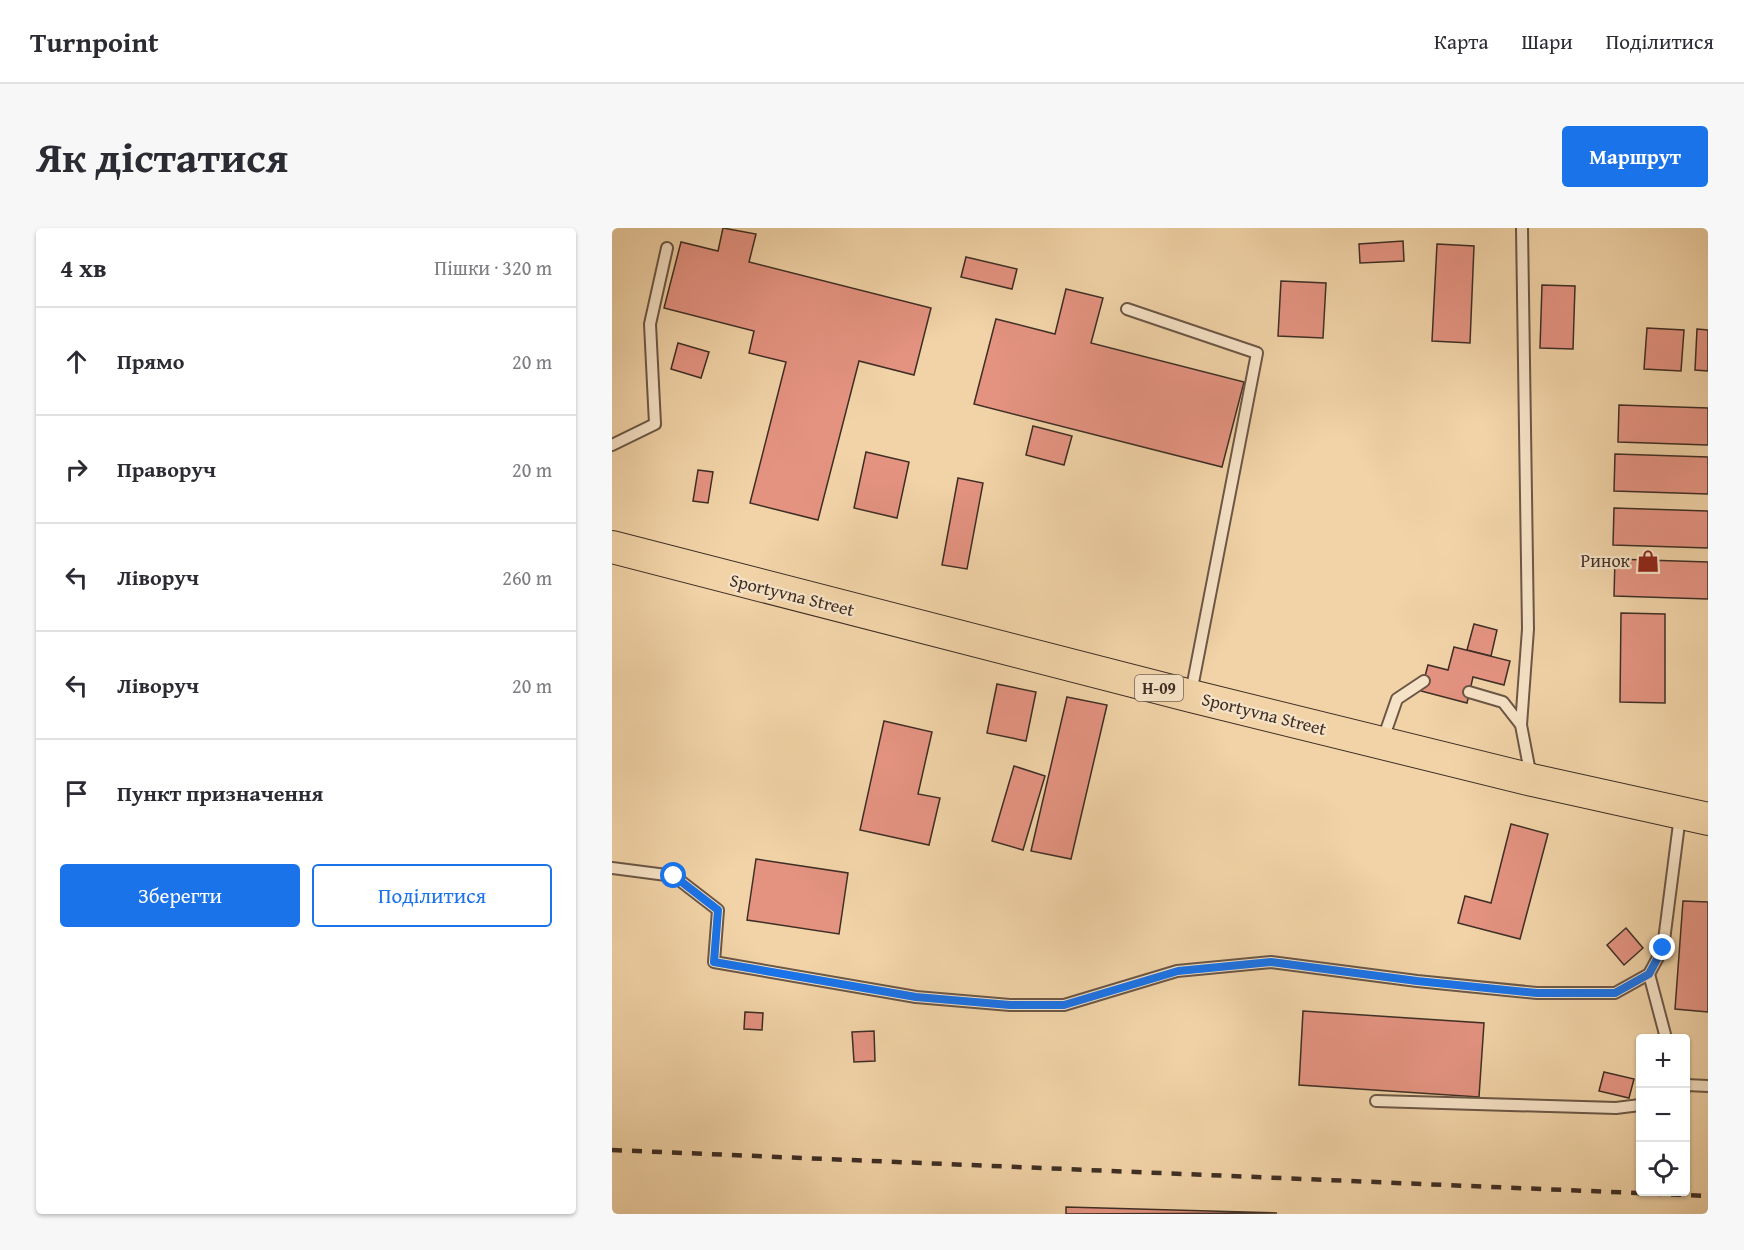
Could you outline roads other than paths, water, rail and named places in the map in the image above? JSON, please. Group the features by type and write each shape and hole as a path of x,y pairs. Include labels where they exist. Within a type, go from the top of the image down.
{"main road":[{"name":"Sportyvna Street","path":"612,547 1191,696 1532,780 1694,816"}],"lane":[{"path":"1522,228 1528,628 1521,725 1532,780"},
{"path":"612,445 655,424 650,324 667,248"},
{"path":"1127,309 1257,353 1191,696"},
{"path":"1381,742 1397,699 1424,681"},
{"path":"1470,692 1503,702 1521,725"},
{"path":"612,868 674,876 718,910 714,962 916,997 1010,1005 1064,1005 1178,971 1271,962 1417,981 1537,993 1615,993 1649,974 1663,948 1694,816"},
{"path":"1649,974 1665,1034"},
{"path":"1690,1085 1708,1086"},
{"path":"1376,1101 1616,1108 1636,1106"}],"railway":[{"path":"612,1150 1708,1196"}],"place":[{"name":"Ринок","path":"1648,561"}]}
